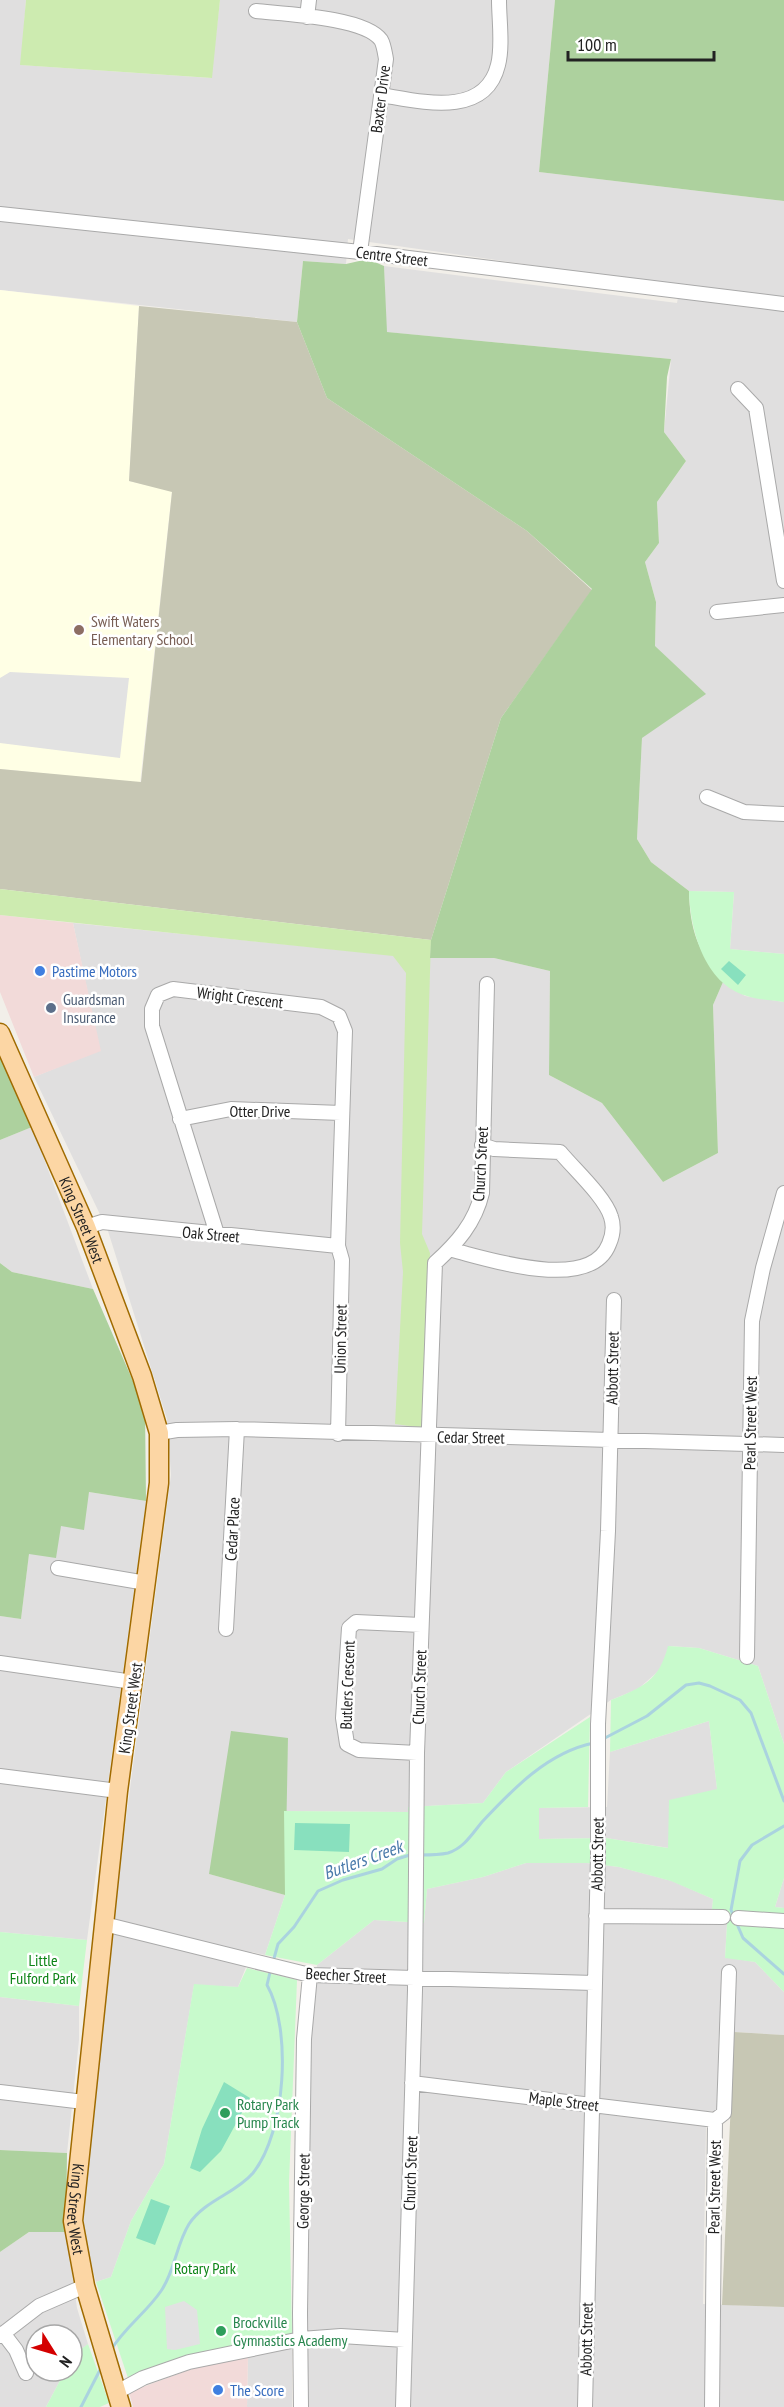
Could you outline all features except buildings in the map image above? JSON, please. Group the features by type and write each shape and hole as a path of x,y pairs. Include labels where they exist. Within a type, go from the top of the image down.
{"main road":[{"name":"King Street West","path":"0,1033 86,1227 142,1376 159,1432 159,1483 118,1791 73,2221 85,2286 119,2400"}],"street":[{"path":"307,17 309,0"},
{"path":"381,95 444,105 468,99 487,86 498,66 499,0"},
{"name":"Baxter Drive","path":"256,11 307,17 366,29 381,40 386,58 360,252"},
{"name":"Centre Street","path":"0,214 360,252 784,304"},
{"path":"738,389 756,408 781,544 784,581"},
{"path":"717,612 784,604"},
{"path":"706,797 744,812 784,814"},
{"name":"Church Street","path":"403,2407 415,1978 417,1753 435,1263 452,1250 477,1214 482,1193 487,984"},
{"name":"Wright Crescent","path":"217,1234 152,1026 152,1009 158,995 173,988 321,1007 339,1016 345,1031 338,1246"},
{"name":"Otter Drive","path":"180,1119 231,1110 342,1113"},
{"path":"452,1250 510,1265 568,1270 584,1268 599,1260 608,1247 613,1233 611,1216 560,1152 494,1149 482,1145"},
{"name":"Pearl Street West","path":"747,1657 752,1321 763,1268 784,1193"},
{"name":"Oak Street","path":"86,1227 102,1222 338,1246"},
{"name":"Union Street","path":"338,1246 342,1260 338,1434"},
{"name":"Abbott Street","path":"585,2407 598,1724 614,1300"},
{"name":"Cedar Street","path":"159,1432 237,1429 338,1434 784,1445"},
{"name":"Cedar Place","path":"226,1629 237,1429"},
{"path":"58,1568 146,1583"},
{"name":"Butlers Crescent","path":"417,1753 359,1750 347,1744 343,1718 349,1629 356,1622 421,1625"},
{"path":"0,1663 133,1682"},
{"path":"0,1776 118,1791"},
{"path":"596,1916 723,1917"},
{"path":"738,1918 784,1921"},
{"name":"Beecher Street","path":"104,1924 261,1965 310,1975 594,1983"},
{"name":"Pearl Street West","path":"712,2407 715,2120 724,2114 729,1972"},
{"name":"George Street","path":"301,2407 304,2039 310,1975"},
{"name":"Maple Street","path":"412,2083 715,2120"},
{"path":"0,2092 84,2102"},
{"path":"24,2368 16,2350 1,2334 39,2306 85,2286"},
{"path":"119,2400 143,2378 189,2361 301,2339 341,2336 405,2340"}],"shaded area":[{"path":"0,0 26,0 21,65 211,78 220,0 555,0 539,172 784,201 784,954 730,949 734,892 689,891 651,862 637,839 642,738 651,729 655,646 656,602 645,562 659,543 657,502 686,461 664,432 671,359 386,332 384,266 677,303 680,286 348,239 346,264 303,261 297,322 0,290"},
{"name":"Swift Waters Elementary School","path":"0,290 139,306 129,481 172,491 140,783 0,769"},
{"path":"139,306 297,322 327,398 527,531 592,590 501,718 431,940 0,889 0,769 141,782 172,492 129,481"},
{"path":"10,672 129,678 120,758 0,743 0,678"},
{"path":"0,915 73,923 101,1051 34,1077 0,992"},
{"path":"73,923 410,957 494,958 550,971 549,1075 602,1103 663,1182 718,1153 713,1005 723,982 745,996 784,1002 784,1744 758,1666 699,1648 669,1646 662,1668 638,1689 611,1700 506,1772 483,1803 408,1807 408,1812 284,1811 288,1738 209,1874 285,1895 265,1955 252,1952 238,1987 194,1985 164,2164 131,2221 111,2277 96,2282 81,2227 111,1934 171,1475 167,1419 108,1231 34,1077 100,1050"},
{"path":"32,1127 93,1289 12,1272 0,1263 0,1140"},
{"path":"89,1492 146,1501 87,1940 0,1932 0,1616 21,1619 29,1553 61,1526"},
{"path":"709,1721 717,1789 669,1848 606,1838 538,1839 539,1808 607,1807 610,1752"},
{"path":"526,1863 587,1863 619,1867 672,1881 713,1899 711,1925 727,1924 725,1957 755,1962 784,1992 784,2035 719,2031 717,2111 708,2111 706,2126 703,2304 784,2307 784,2407 306,2407 311,2038 317,1965 374,1920 424,1923 427,1889 483,1877"},
{"path":"784,1878 784,1908 775,1907"},
{"path":"0,1997 79,2006 79,2040 67,2153 0,2150"},
{"path":"734,2032 784,2035 784,2307 722,2305"},
{"path":"29,2232 66,2232 77,2308 82,2323 24,2323 24,2383 59,2383 46,2407 0,2407 0,2252"},
{"path":"184,2301 197,2310 200,2344 175,2350 167,2349 165,2307"},
{"path":"84,2331 88,2344 84,2347"},
{"path":"292,2348 292,2407 247,2407 248,2354"},
{"path":"248,2354 247,2407 133,2407 129,2392 189,2370"}],"green space":[{"path":"26,0 220,0 212,78 20,65"},
{"path":"555,0 784,0 784,201 539,172"},
{"path":"368,259 384,266 387,332 671,359 667,377 664,432 686,461 657,502 659,543 645,562 656,602 655,646 706,694 642,738 637,839 651,862 689,891 691,918 697,940 707,960 723,982 713,1005 718,1153 663,1182 602,1103 549,1075 550,971 494,958 430,958 431,940 501,718 592,589 527,531 327,398 297,322 303,261 346,264"},
{"path":"0,889 431,940 422,1234 430,1253 424,1428 395,1424 403,1272 400,1243 406,973 393,956 0,915"},
{"path":"689,891 734,892 730,949 784,954 784,1002 747,996 732,990 720,980 710,968 696,938"},
{"path":"729,961 746,975 738,985 721,969"},
{"path":"0,1056 32,1127 0,1140"},
{"path":"0,1263 12,1272 93,1289 145,1409 146,1501 89,1492 84,1530 61,1526 56,1558 29,1554 21,1619 0,1616"},
{"path":"668,1646 699,1648 758,1666 784,1744 784,1878 775,1907 784,1908 784,1992 755,1962 725,1958 727,1924 722,1909 712,1909 713,1899 671,1881 619,1867 587,1863 526,1863 483,1877 427,1889 424,1923 374,1920 317,1965 265,1955 285,1895 284,1811 408,1812 408,1807 483,1803 506,1772 590,1717 588,1807 539,1808 539,1839 606,1838 668,1848 669,1800 717,1789 709,1721 610,1752 611,1700 648,1681 660,1667"},
{"path":"231,1731 288,1738 285,1895 209,1874"},
{"path":"295,1823 350,1824 349,1852 294,1850"},
{"name":"Little Fulford Park","path":"0,1932 87,1940 79,2006 0,1997"},
{"name":"Rotary Park","path":"247,1968 297,1980 289,2183 292,2335 128,2378 96,2282 111,2277 131,2221 164,2164 194,1984 238,1987"},
{"name":"Rotary Park Pump Track","path":"224,2082 250,2098 221,2151 200,2172 190,2168 202,2129"},
{"path":"0,2150 67,2153 66,2232 29,2232 0,2252"},
{"path":"151,2199 170,2206 155,2245 136,2238"},
{"path":"88,2344 109,2403 100,2407 46,2407 59,2383 84,2383 84,2347"}],"waterway":[{"name":"Butlers Creek","path":"603,1739 647,1716 686,1685 699,1683 710,1686 740,1700 751,1713 784,1801"},
{"name":"Butlers Creek","path":"420,1855 445,1854 459,1848 506,1797 532,1774 561,1754 594,1743"},
{"name":"Butlers Creek","path":"784,1826 752,1845 740,1861 731,1910 743,1938 784,1974"},
{"name":"Butlers Creek","path":"273,1962 278,1944 294,1927 318,1891 343,1880 382,1869 397,1859 413,1854"},
{"name":"Butlers Creek","path":"111,2350 166,2283 189,2224 203,2209 246,2180 264,2155 273,2133 282,2080 280,2027 275,2004 267,1985 271,1968"},
{"name":"Butlers Creek","path":"81,2407 102,2366"}],"place":[{"name":"Swift Waters Elementary School","path":"79,630"},
{"name":"Pastime Motors","path":"40,971"},
{"name":"Guardsman Insurance","path":"51,1008"},
{"name":"Rotary Park Pump Track","path":"225,2113"},
{"name":"Brockville Gymnastics Academy","path":"221,2331"},
{"name":"The Score","path":"218,2390"}]}
